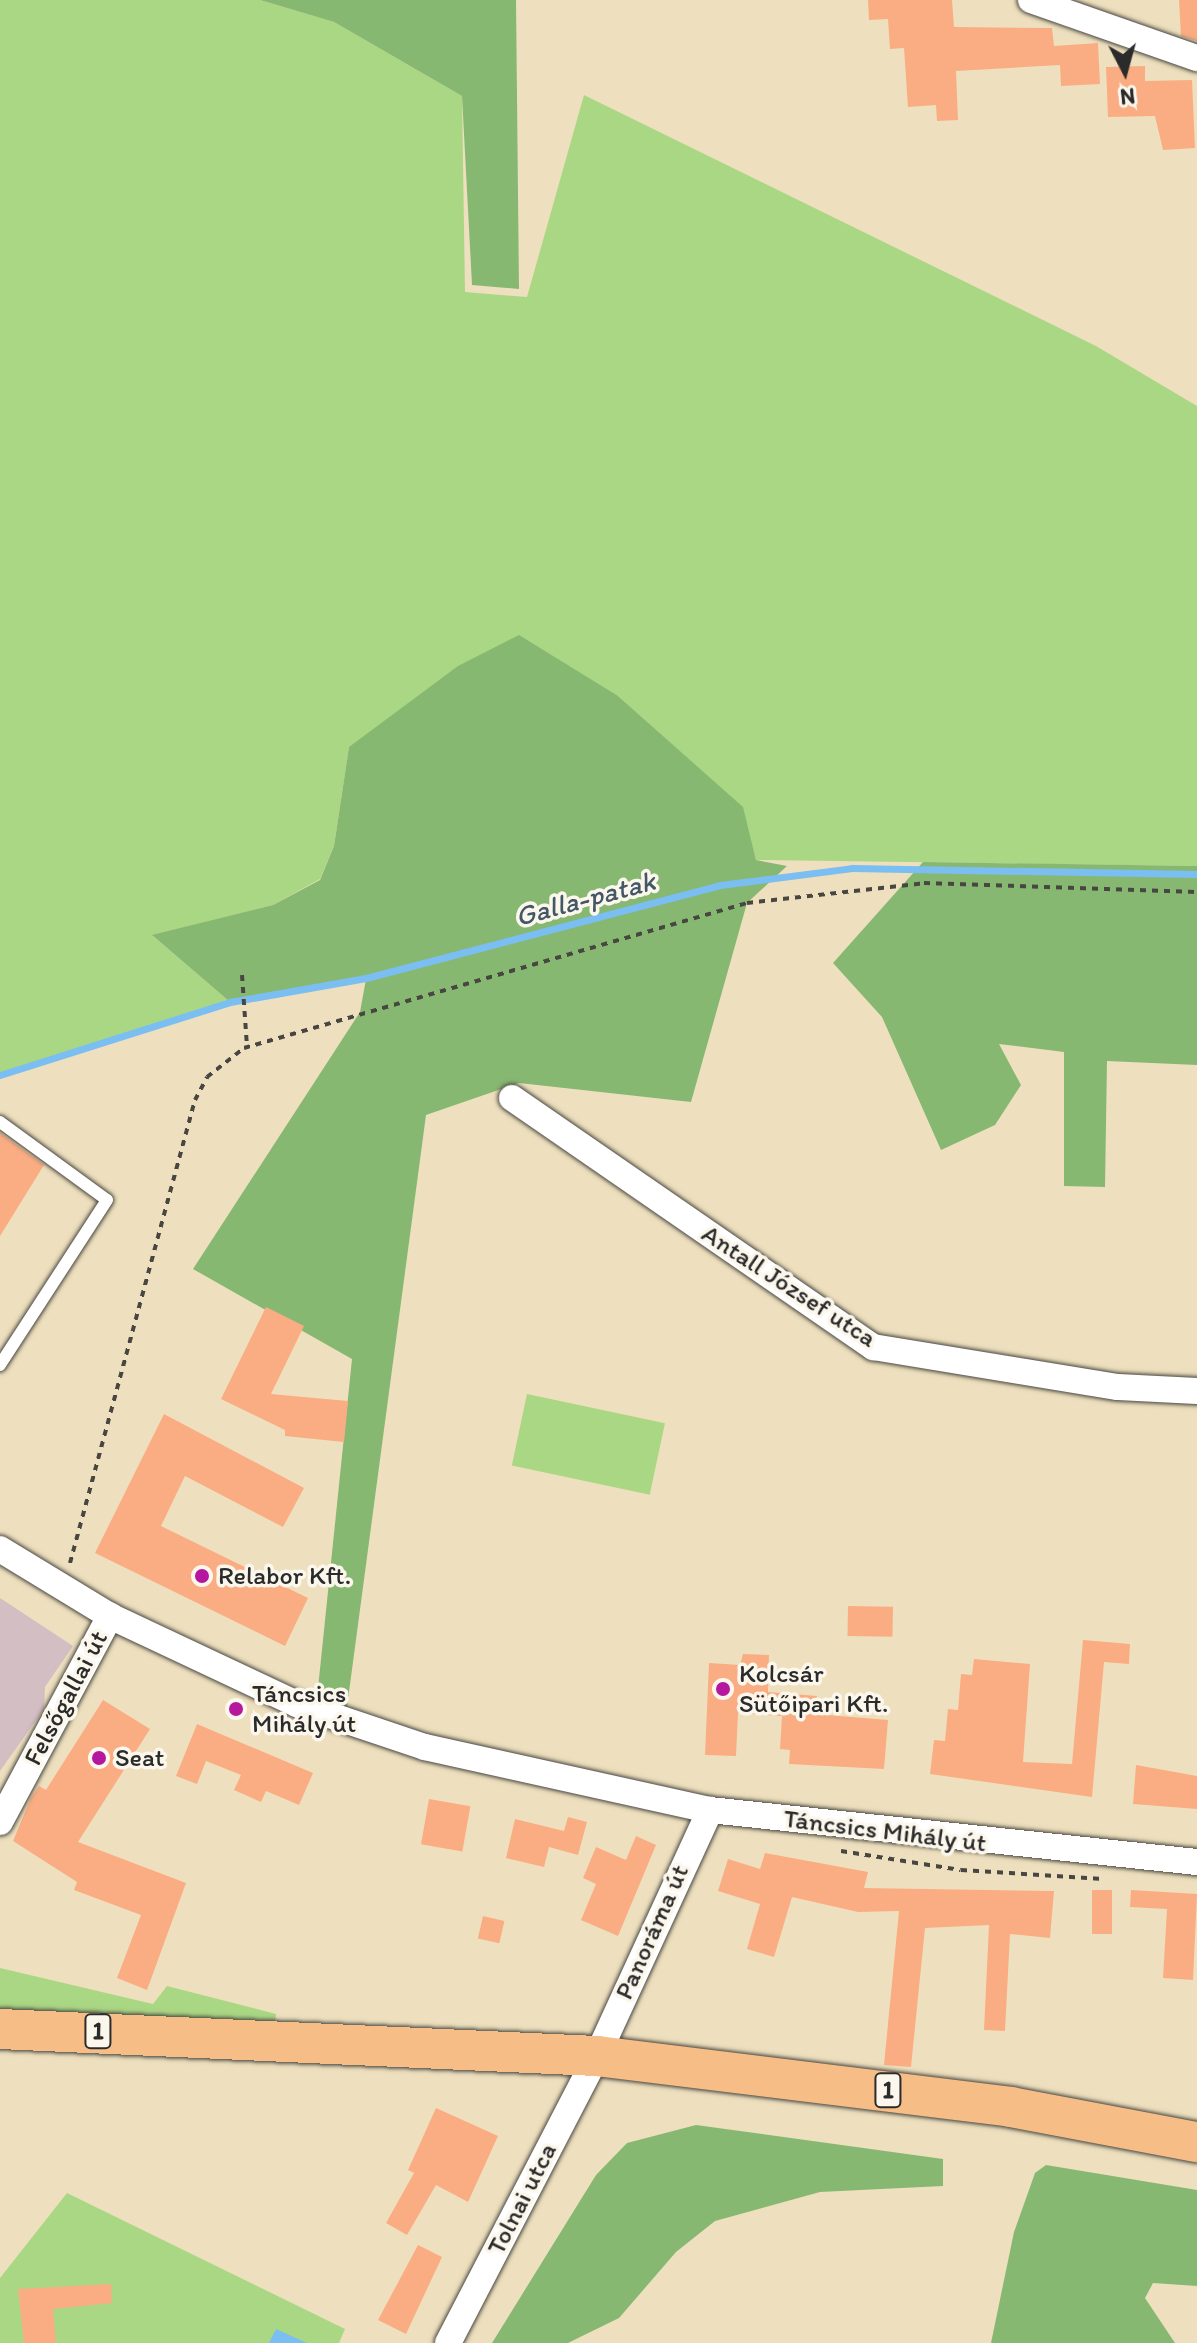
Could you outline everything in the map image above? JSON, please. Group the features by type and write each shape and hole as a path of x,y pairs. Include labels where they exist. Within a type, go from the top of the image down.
{"main road":[{"name":"1","path":"0,2029 597,2056 1011,2107 1197,2142"}],"street":[{"path":"1031,0 1197,58"},
{"name":"Antall József utca","path":"512,1098 873,1347 1118,1387 1197,1391"},
{"name":"Táncsics Mihály út","path":"0,1549 110,1616 297,1704 425,1747 710,1810 1197,1862"},
{"name":"Felsőgallai út","path":"0,1822 110,1616"},
{"name":"Panoráma út","path":"597,2056 710,1810"},
{"name":"Tolnai utca","path":"448,2343 597,2056"}],"lane":[{"path":"0,1122 107,1200 0,1365"}],"path":[{"path":"242,975 247,1046"}],"shaded area":[{"path":"0,1598 73,1646 45,1687 44,1709 0,1771"}],"green space":[{"path":"0,0 260,0 334,22 462,96 465,292 527,297 584,95 1096,346 1197,406 1197,866 756,860 742,807 618,696 349,747 334,846 320,879 273,905 153,936 230,1002 0,1075"},
{"path":"260,0 516,0 519,289 472,285 462,96 334,22"},
{"path":"519,635 618,696 743,807 756,860 787,866 747,903 691,1102 519,1083 426,1115 347,1707 317,1698 352,1359 193,1269 360,1012 366,979 230,1002 152,935 273,905 320,880 334,846 349,747 458,666"},
{"path":"923,862 1197,866 1197,1065 1107,1061 1105,1187 1064,1186 1064,1052 999,1044 1021,1085 995,1125 941,1150 882,1017 833,963"},
{"path":"527,1394 665,1423 650,1495 512,1465"},
{"path":"0,1968 153,2004 167,1986 276,2014 274,2030 0,2023"},
{"path":"696,2125 943,2159 943,2186 820,2192 715,2221 676,2252 619,2318 568,2343 492,2343 596,2175 627,2143"},
{"path":"1046,2165 1197,2190 1197,2286 1153,2283 1145,2298 1175,2343 991,2343 1014,2232 1035,2173"},
{"path":"67,2193 345,2329 339,2343 0,2343 0,2278"}],"water":[{"path":"276,2329 307,2343 269,2343"}],"building":[{"path":"868,0 952,0 954,27 1052,28 1054,46 1098,43 1100,84 1061,86 1060,65 956,71 958,120 937,121 936,105 908,107 904,48 890,49 888,19 869,20"},
{"path":"1179,0 1197,0 1197,41 1181,36"},
{"path":"1145,66 1145,81 1192,80 1195,148 1163,150 1155,116 1108,117 1106,67"},
{"path":"0,1133 44,1165 0,1236"},
{"path":"266,1307 304,1326 271,1394 348,1401 344,1442 285,1436 285,1430 221,1399"},
{"path":"164,1414 304,1488 283,1527 185,1476 161,1526 308,1598 285,1646 95,1553"},
{"path":"848,1606 893,1607 892,1637 847,1636"},
{"path":"1083,1640 1130,1644 1129,1664 1104,1662 1092,1797 930,1774 934,1740 945,1741 948,1709 958,1710 961,1674 972,1675 974,1659 1030,1664 1023,1762 1072,1764"},
{"path":"743,1654 769,1655 768,1692 817,1696 816,1714 888,1720 884,1769 789,1764 790,1750 780,1749 782,1716 738,1713 736,1756 705,1755 709,1663 740,1665"},
{"path":"103,1700 150,1729 78,1842 186,1883 147,1990 117,1978 141,1915 74,1890 77,1882 13,1841 31,1798 39,1786 46,1790"},
{"path":"197,1724 313,1773 299,1805 266,1791 261,1802 234,1790 241,1775 206,1761 197,1784 176,1776"},
{"path":"1136,1765 1197,1776 1197,1809 1133,1804"},
{"path":"429,1799 470,1806 462,1852 421,1844"},
{"path":"568,1817 587,1822 578,1855 549,1847 544,1867 506,1858 515,1819 564,1831"},
{"path":"636,1836 656,1845 618,1936 581,1920 596,1884 583,1878 596,1847 626,1860"},
{"path":"765,1853 868,1872 864,1888 1054,1891 1050,1938 1010,1934 1005,2031 984,2030 989,1925 925,1928 911,2067 884,2065 899,1911 858,1912 792,1897 774,1957 747,1949 760,1904 718,1891 728,1859 760,1869"},
{"path":"1092,1890 1112,1890 1112,1934 1092,1934"},
{"path":"1131,1890 1197,1894 1193,1980 1163,1978 1167,1909 1130,1907"},
{"path":"483,1916 504,1921 499,1943 478,1938"},
{"path":"436,2108 498,2136 468,2202 436,2185 407,2235 386,2223 414,2173 408,2170"},
{"path":"418,2245 442,2257 406,2334 378,2320"},
{"path":"111,2284 112,2303 53,2309 56,2343 24,2343 18,2289"}],"waterway":[{"name":"Galla-patak","path":"0,1075 230,1002 366,978 720,885 852,868 1197,874"}],"place":[{"name":"Relabor Kft.","path":"202,1576"},
{"name":"Kolcsár Sütőipari Kft.","path":"723,1689"},
{"name":"Táncsics Mihály út","path":"236,1709"},
{"name":"Seat","path":"99,1758"}]}
